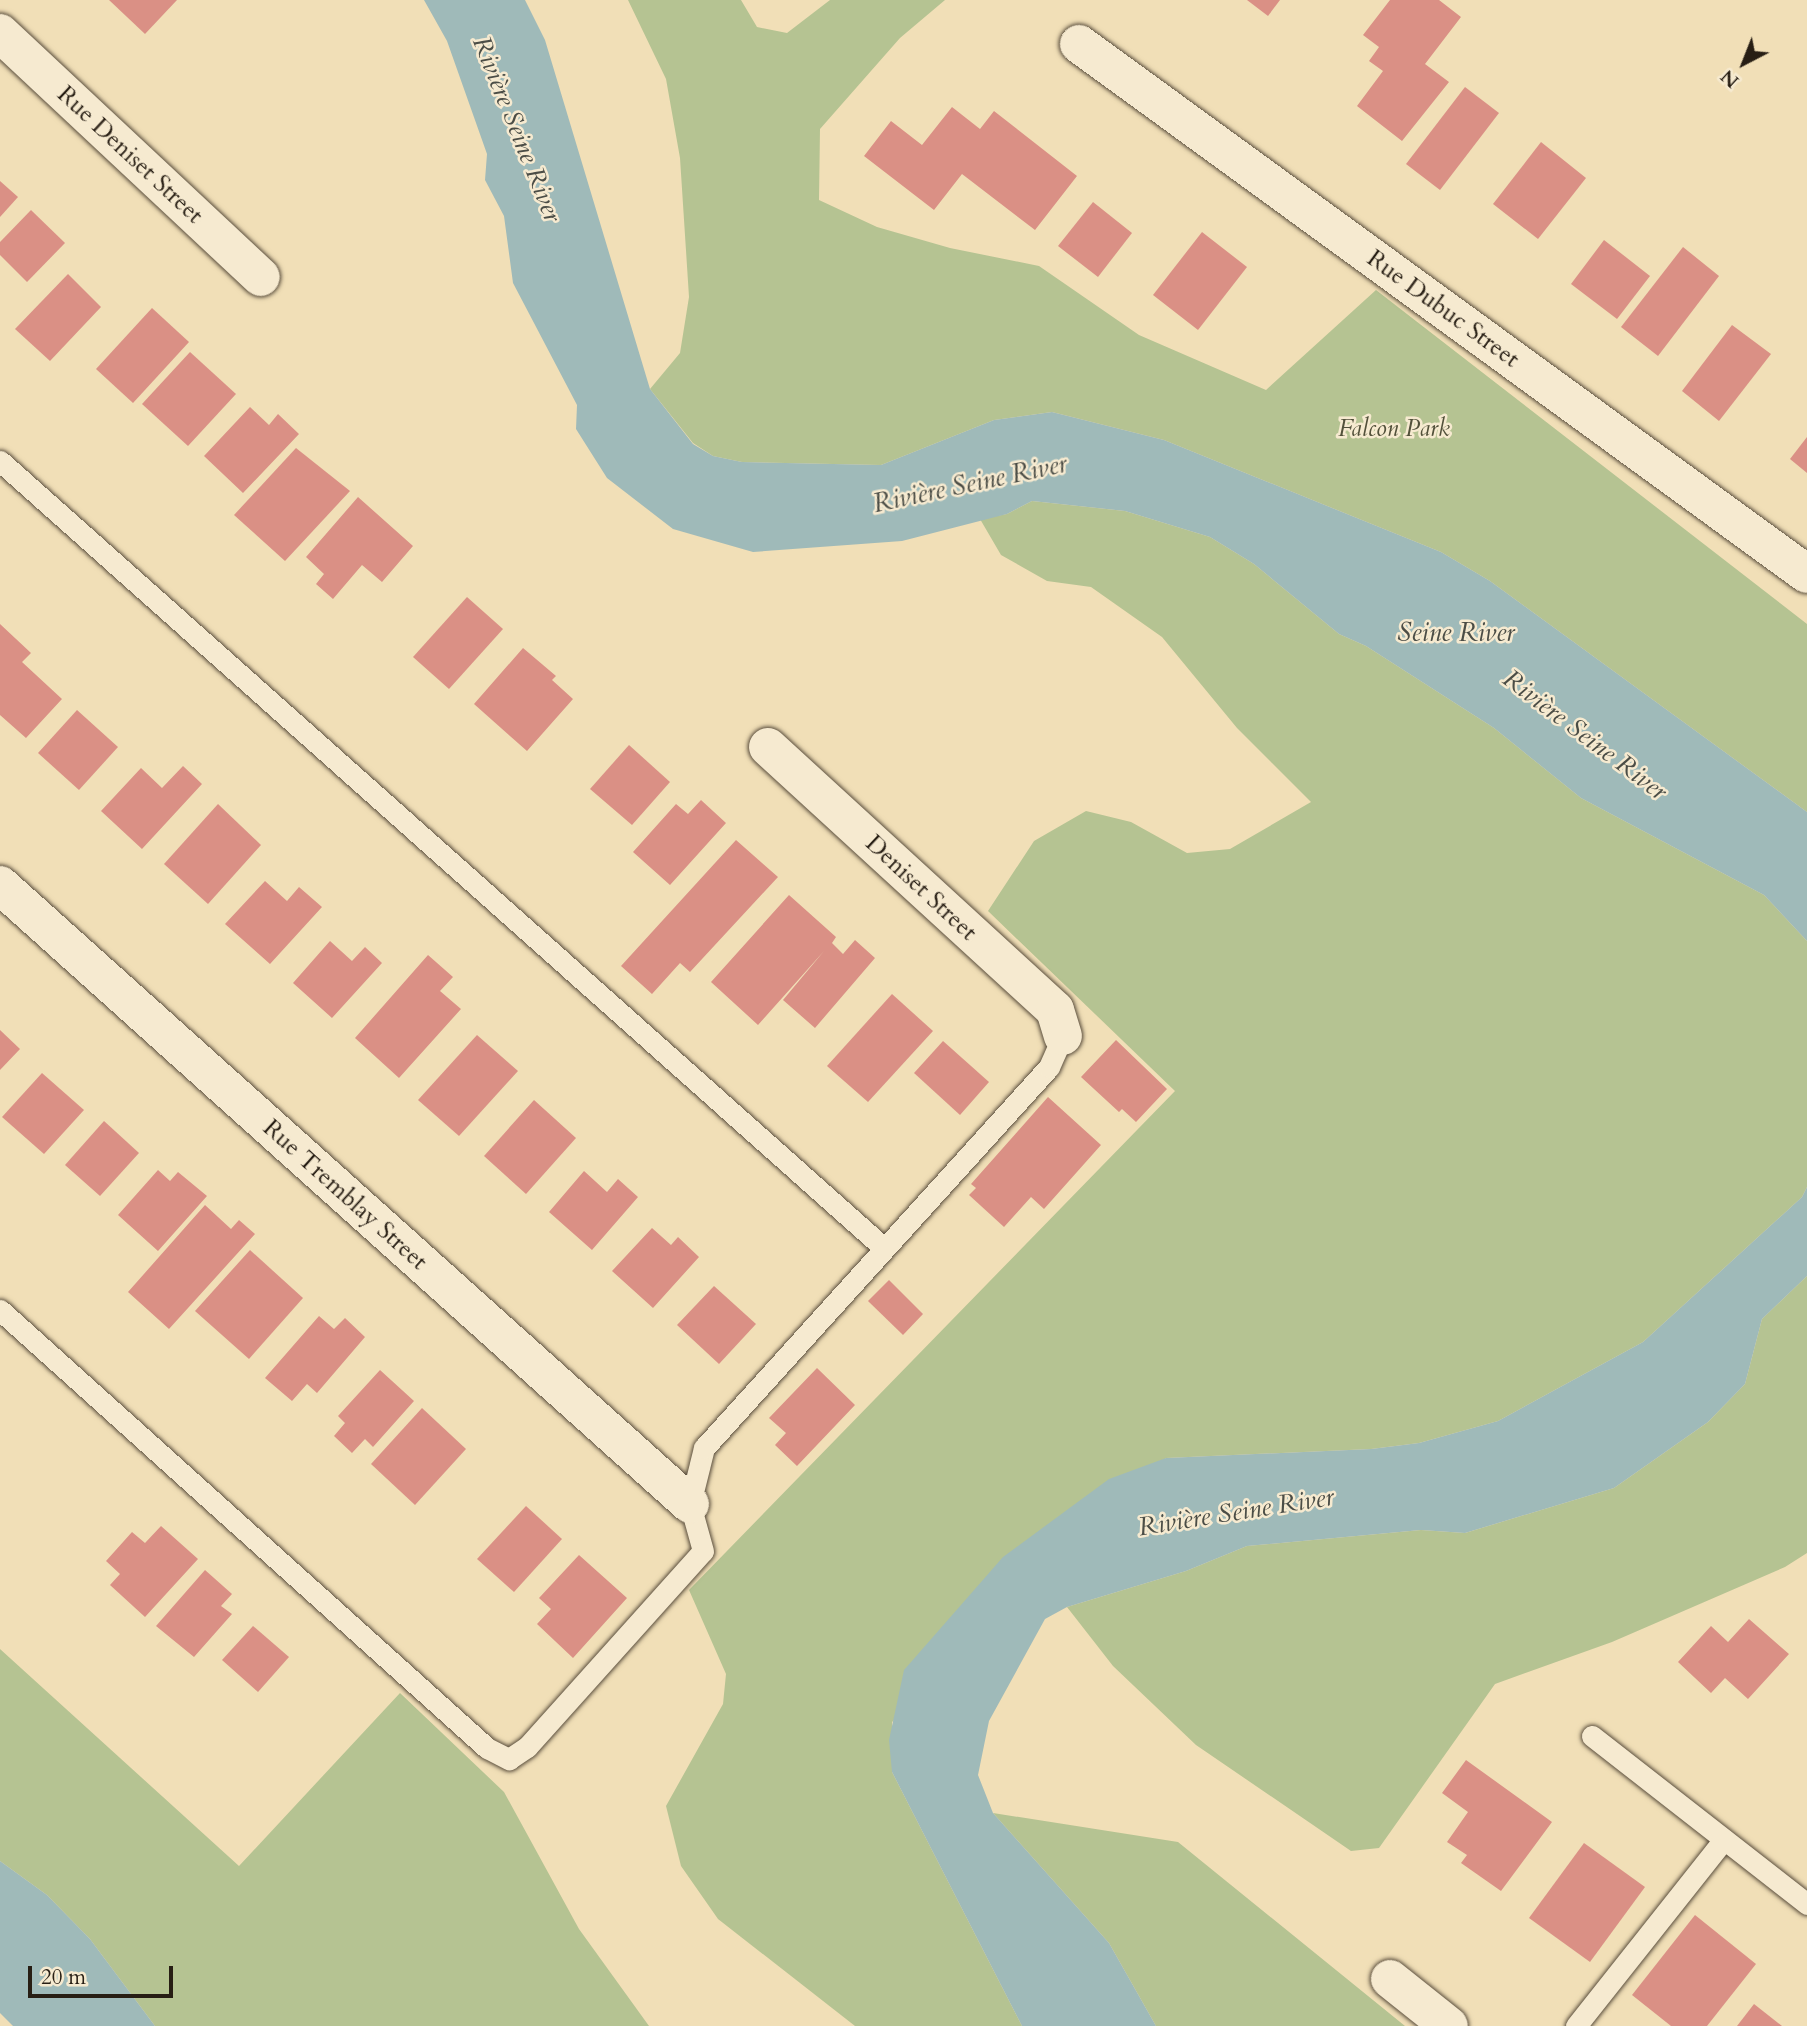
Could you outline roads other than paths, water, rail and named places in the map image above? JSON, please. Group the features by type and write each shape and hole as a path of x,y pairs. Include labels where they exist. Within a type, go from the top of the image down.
{"street":[{"name":"Rue Deniset Street","path":"0,33 261,277"},
{"name":"Rue Dubuc Street","path":"1079,44 1807,574"},
{"name":"Deniset Street","path":"768,747 1055,1010 1063,1036"},
{"name":"Rue Tremblay Street","path":"0,885 690,1504"},
{"path":"1390,1979 1449,2026"}],"lane":[{"path":"0,461 884,1248"},
{"path":"0,1310 487,1748 509,1759 527,1747 703,1551 690,1504 704,1448 1049,1067 1063,1036"},
{"path":"1592,1736 1807,1904"},
{"path":"1576,2026 1724,1839"}],"water":[{"name":"Seine River","path":"424,0 525,0 545,40 650,389 693,444 713,456 742,462 881,465 994,420 1052,412 1164,440 1441,552 1490,581 1807,812 1807,941 1764,895 1581,798 1494,728 1366,646 1339,634 1254,564 1210,537 1125,511 1032,501 1007,514 902,541 753,552 673,529 607,478 576,429 577,405 513,283 504,216 485,180 487,154 447,41"},
{"name":"Rivière Seine River","path":"1807,1187 1807,1276 1762,1319 1745,1384 1708,1422 1614,1488 1465,1533 1421,1530 1247,1546 1186,1571 1067,1607 1045,1619 989,1721 978,1775 993,1813 1109,1943 1156,2026 1022,2026 892,1772 889,1740 904,1670 1003,1557 1109,1479 1166,1458 1371,1449 1419,1443 1498,1421 1643,1342 1802,1197"},
{"path":"0,1861 47,1895 90,1939 155,2026 13,2026 0,2013"}],"park label":[{"name":"Falcon Park","path":"1394,429"}]}
